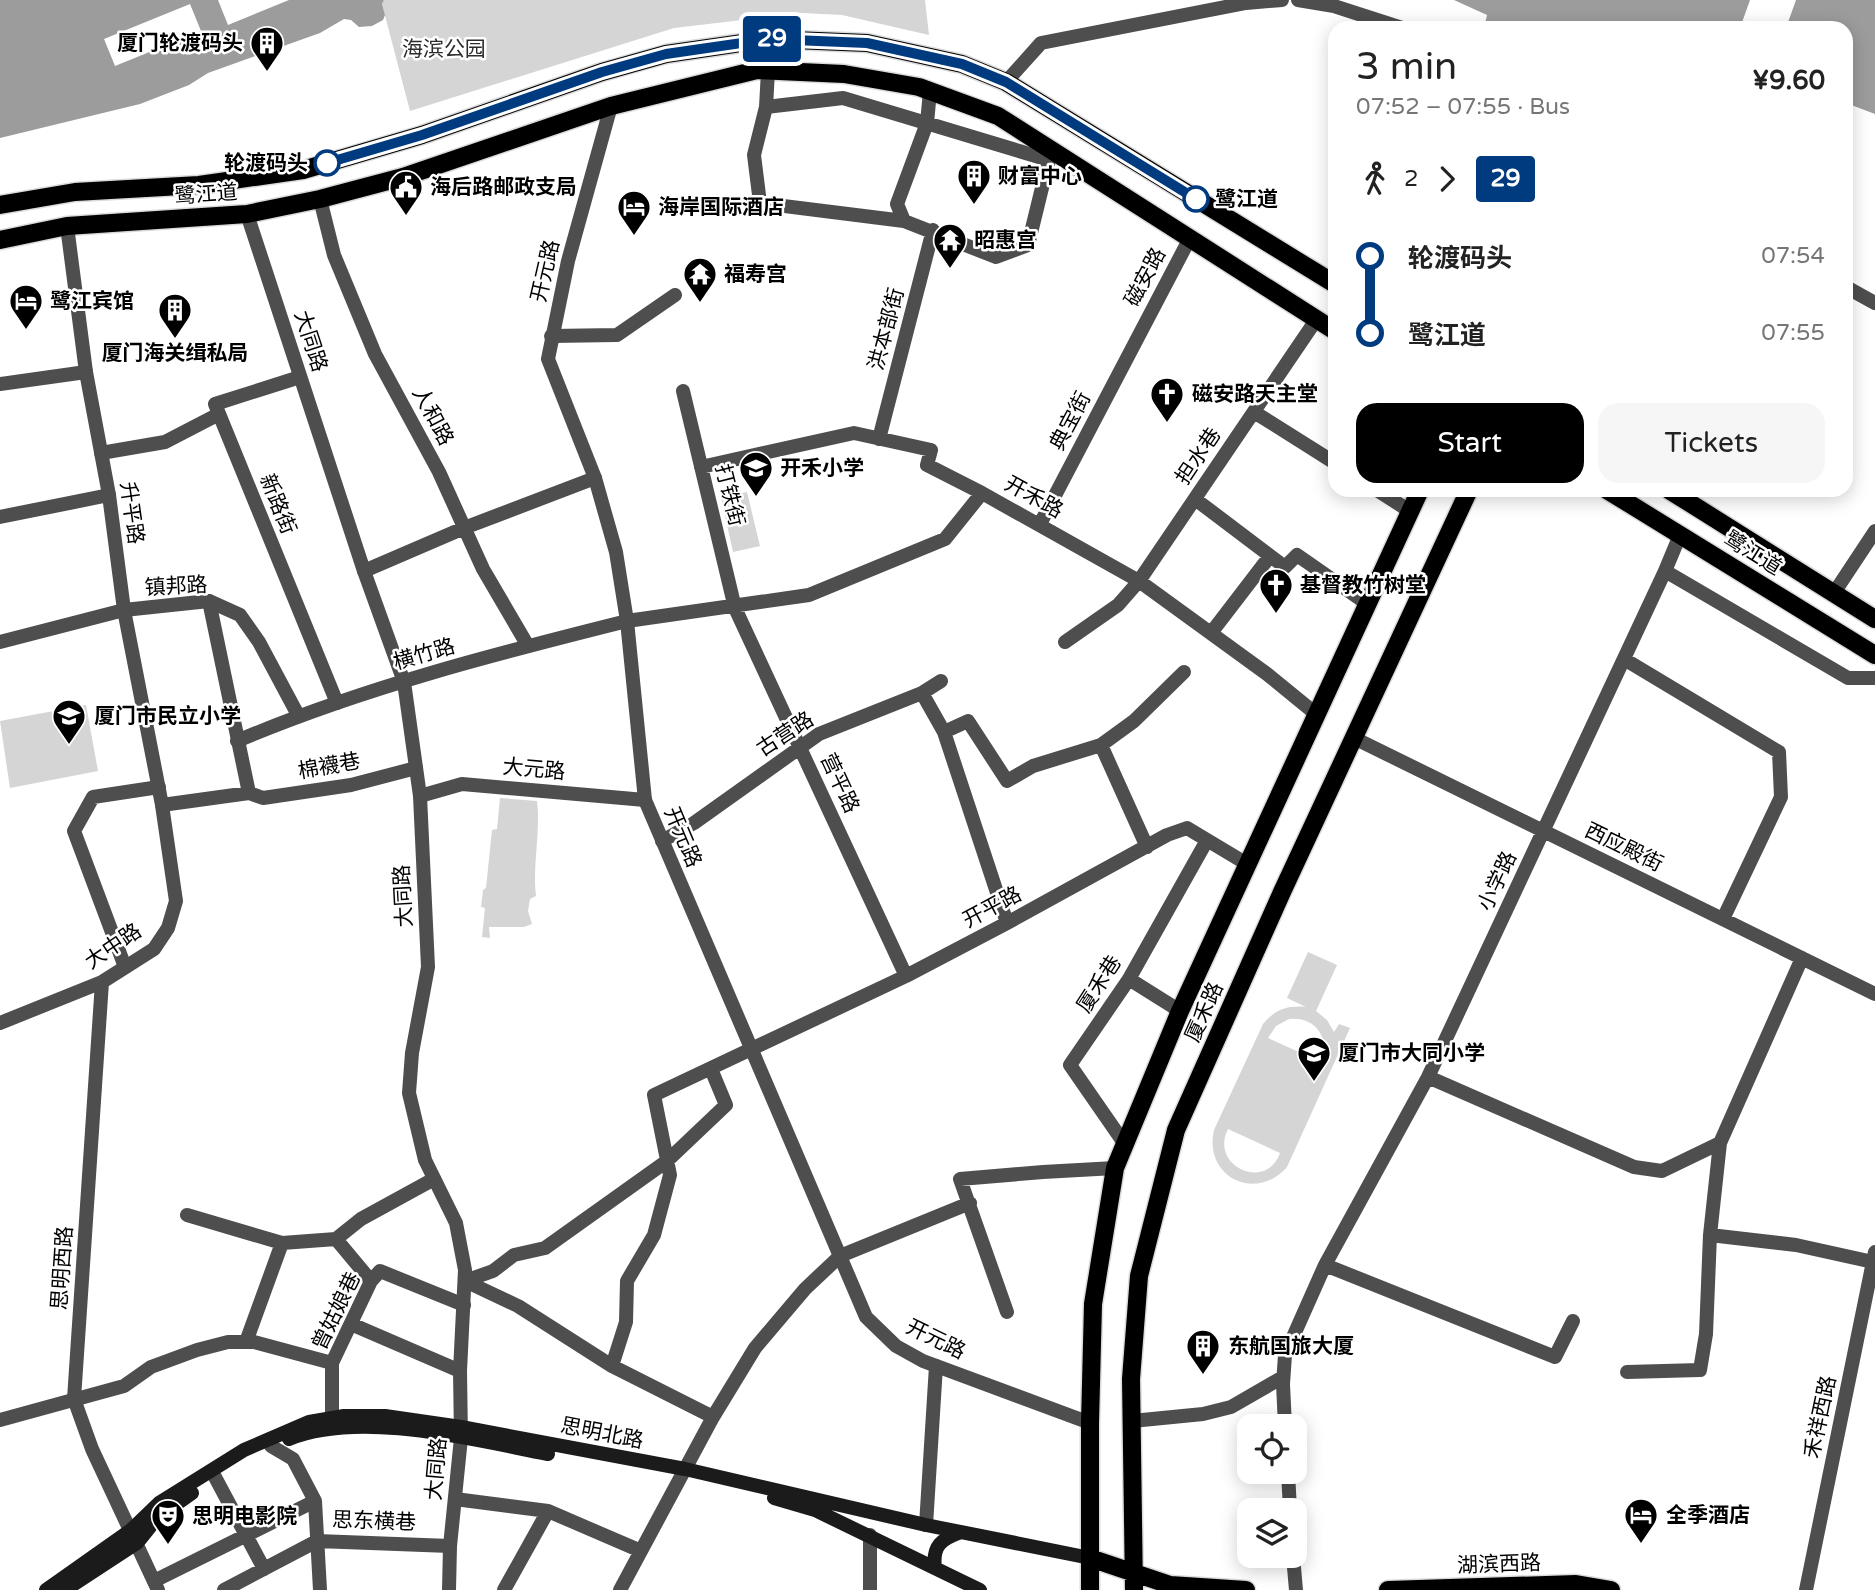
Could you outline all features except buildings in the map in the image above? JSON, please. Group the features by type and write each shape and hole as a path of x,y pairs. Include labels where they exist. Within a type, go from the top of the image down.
{"main road":[{"name":"鹭江道","path":"0,205 75,192 199,185 303,170 422,135 602,72 666,54 769,39 867,43 962,64 1006,82 1328,280"},
{"name":"鹭江道","path":"0,240 67,226 247,214 320,199 403,177 611,106 757,70 844,74 919,87 998,116 1050,155 1190,238 1328,327"},
{"name":"厦禾路","path":"1090,1590 1093,1304 1115,1168 1180,1011 1416,497"},
{"name":"厦禾路","path":"1135,1583 1130,1379 1139,1276 1176,1130 1282,892 1466,497"},
{"name":"鹭江道","path":"1618,497 1875,655"},
{"name":"鹭江道","path":"1680,497 1875,619"},
{"name":"思明北路","path":"134,1537 159,1503 244,1450 309,1422 385,1416 683,1473 1090,1558"},
{"name":"思明北路","path":"134,1537 215,1477 271,1446 301,1434 363,1426 461,1432"},
{"name":"思明北路","path":"683,1473 815,1510 977,1589"},
{"path":"935,1567 933,1556 937,1548 944,1539 961,1532"},
{"path":"46,1590 134,1537"},
{"path":"65,1590 134,1537"},
{"path":"1090,1558 1135,1583 1247,1590"},
{"name":"湖滨西路","path":"1388,1590 1576,1584 1611,1590"}],"street":[{"path":"1006,82 1041,43 1246,3 1282,0"},
{"path":"1298,0 1334,6 1380,21"},
{"path":"766,107 843,98 1050,155 1028,245 996,257 904,220 760,203 754,155 766,107 768,71"},
{"path":"904,220 897,204 927,123 930,91"},
{"name":"开元路","path":"611,106 568,261 548,359 595,478 616,552 627,621 645,800 866,1317 896,1346 936,1366 1090,1423"},
{"name":"人和路","path":"320,199 334,255 375,354 439,472 483,569 528,646"},
{"name":"大同路","path":"247,214 364,571 404,682 420,796 428,967 412,1053 409,1093 425,1160 456,1223 465,1270 460,1371 461,1432 450,1546 449,1590"},
{"name":"升平路","path":"67,226 86,372 108,495 124,610 162,806"},
{"name":"洪本部街","path":"879,439 933,230"},
{"name":"磁安路","path":"1138,337 1190,238"},
{"path":"1853,291 1875,303"},
{"path":"551,337 617,335 676,295"},
{"name":"担水巷","path":"1065,642 1118,605 1139,581 1316,320"},
{"name":"典宝街","path":"1040,524 1138,337"},
{"path":"0,384 86,372"},
{"path":"101,453 165,442 219,414 215,404 300,377"},
{"name":"打铁街","path":"683,391 735,608"},
{"path":"1254,412 1328,459"},
{"name":"新路街","path":"219,414 337,703"},
{"path":"701,467 854,433 931,450 926,465 982,493"},
{"path":"364,571 464,528 595,478"},
{"name":"开禾路","path":"627,621 808,596 945,539 982,493 1139,581 1316,714"},
{"path":"0,517 108,495"},
{"path":"1388,497 1408,510"},
{"path":"1195,499 1285,567 1297,555 1366,603"},
{"path":"1834,593 1875,531"},
{"name":"小学路","path":"1285,1414 1285,1355 1325,1265 1428,1077 1680,535"},
{"path":"1211,633 1270,556"},
{"path":"1665,570 1848,678 1875,678"},
{"path":"209,601 249,793"},
{"name":"镇邦路","path":"0,642 124,610 209,601 240,615 259,642 298,715"},
{"name":"营平路","path":"735,608 906,976"},
{"name":"横竹路","path":"237,741 298,715 404,682 627,621"},
{"path":"1624,659 1779,752 1781,797 1723,919"},
{"path":"944,732 968,721 1007,781 1034,766 1101,745 1134,722 1184,672"},
{"name":"古营路","path":"662,841 694,823 819,734 922,693 941,681"},
{"path":"922,693 944,732 1007,923"},
{"name":"西应殿街","path":"1354,738 1875,994"},
{"path":"1101,745 1147,847"},
{"name":"棉襪巷","path":"162,806 249,793 263,799 351,785 416,768"},
{"name":"大元路","path":"420,796 462,784 645,800"},
{"path":"125,967 74,831 93,797 159,787"},
{"name":"大中路","path":"0,1023 102,982 154,949 168,928 176,901 162,806"},
{"name":"开平路","path":"667,1161 654,1095 906,976 1167,835 1187,828 1206,842 1247,864"},
{"name":"厦禾巷","path":"1124,1143 1070,1065 1129,979 1206,842"},
{"path":"1627,1372 1700,1370 1706,1334 1710,1235 1720,1143 1802,958"},
{"path":"1129,979 1180,1011"},
{"name":"思明西路","path":"102,982 74,1399 92,1449 156,1585"},
{"path":"465,1281 493,1271 514,1255 545,1248 667,1161 726,1105 711,1069"},
{"path":"1428,1077 1634,1167 1662,1171 1720,1143"},
{"path":"612,1366 626,1322 627,1281 654,1235 670,1175 667,1161"},
{"path":"1007,1311 960,1179 1115,1168"},
{"path":"187,1216 282,1243 336,1239 361,1219 434,1179"},
{"path":"620,1590 713,1417 755,1348 805,1289 840,1256 970,1203"},
{"path":"1710,1235 1874,1257"},
{"path":"336,1239 371,1281"},
{"path":"246,1342 282,1243"},
{"name":"禾祥西路","path":"1806,1590 1874,1257"},
{"path":"1325,1265 1555,1357 1573,1321"},
{"name":"曾姑娘巷","path":"332,1419 332,1363 371,1281 380,1271 464,1305"},
{"path":"465,1281 518,1306 612,1366 713,1417"},
{"path":"351,1324 460,1371"},
{"path":"0,1420 124,1386 151,1367 228,1342 246,1342 332,1363"},
{"path":"926,1525 936,1366"},
{"path":"1132,1421 1203,1414 1231,1407 1283,1377"},
{"path":"271,1446 293,1459 315,1502 320,1590"},
{"path":"215,1477 264,1569"},
{"path":"455,1499 548,1511 641,1551"},
{"path":"156,1585 246,1535 315,1502"},
{"path":"505,1590 548,1511"},
{"path":"870,1535 870,1590"},
{"name":"思东横巷","path":"224,1590 317,1541 450,1546"},
{"path":"1294,1568 1296,1590"}],"green space":[{"name":"海滨公园","path":"384,0 925,0 929,35 842,15 802,13 674,28 410,111 382,4"},
{"path":"747,492 760,546 733,552 721,497"},
{"path":"86,705 98,771 10,788 0,721"},
{"path":"500,798 537,801 536,896 530,899 528,911 532,924 524,927 489,927 490,938 482,937 485,908 481,907 483,890 486,888 492,830 497,829"},
{"path":"1308,952 1337,965 1316,1011 1327,1020 1334,1032 1339,1024 1350,1028 1287,1167 1275,1178 1247,1184 1224,1172 1216,1161 1214,1130 1263,1024 1282,1010 1306,1007 1287,998","holes":["1289,1019 1306,1021 1318,1030 1324,1045 1321,1062 1268,1038 1276,1026","1228,1129 1280,1153 1273,1165 1263,1171 1252,1172 1242,1170 1232,1163 1226,1154 1224,1142"]}],"shaded area":[{"path":"0,0 384,0 382,4 385,15 383,20 372,26 359,27 351,20 344,19 320,33 208,73 189,85 140,104 0,138"},
{"path":"1454,0 1875,0 1875,114 1853,106 1853,21 1486,21 1487,15"}],"pier":[{"path":"218,0 289,0 228,25"},
{"path":"1750,0 1796,0 1788,21 1742,21"},
{"path":"190,4 201,31 115,66 104,39"}],"bus line":[{"name":"29","path":"327,163 422,135 602,72 666,54 769,39 867,43 962,64 1006,82 1196,199"}],"place":[{"name":"厦门轮渡码头","path":"267,73"},
{"name":"轮渡码头","path":"327,163"},
{"name":"鹭江道","path":"1196,199"},
{"name":"财富中心","path":"974,206"},
{"name":"海后路邮政支局","path":"406,217"},
{"name":"海岸国际酒店","path":"634,237"},
{"name":"昭惠宫","path":"950,270"},
{"name":"福寿宫","path":"700,304"},
{"name":"鹭江宾馆","path":"26,331"},
{"name":"厦门海关缉私局","path":"175,340"},
{"name":"磁安路天主堂","path":"1167,424"},
{"name":"开禾小学","path":"756,498"},
{"name":"基督教竹树堂","path":"1276,615"},
{"name":"厦门市民立小学","path":"69,746"},
{"name":"厦门市大同小学","path":"1314,1083"},
{"name":"东航国旅大厦","path":"1203,1376"},
{"name":"全季酒店","path":"1641,1545"},
{"name":"思明电影院","path":"168,1546"}]}
